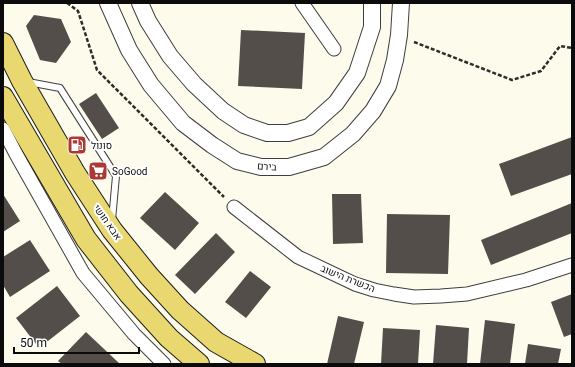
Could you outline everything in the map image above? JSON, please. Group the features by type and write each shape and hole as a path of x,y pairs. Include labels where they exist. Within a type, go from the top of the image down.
{"main road":[{"name":"אבא חושי","path":"3,43 22,81 75,173 112,230 149,276 180,310 216,342 255,364"},
{"path":"3,97 86,239 129,294 169,338 199,364"}],"street":[{"name":"בירם","path":"108,3 129,50 151,85 183,123 212,145 237,161 261,167 289,167 324,157 353,134 373,111 388,86 395,60 399,35 401,3"},
{"path":"140,3 148,21 170,56 194,84 224,111 244,125 267,133 288,133 309,127 336,103 357,72 372,27 372,3"},
{"path":"302,3 334,49"},
{"path":"3,129 83,273 134,334 164,364"},
{"name":"הכשרת הישוב","path":"234,207 298,257 355,284 394,294 414,297 466,294 526,280 572,265"}],"lane":[{"path":"22,81 60,88 116,176 112,230"}],"path":[{"path":"67,3 78,11 97,70 234,207"},
{"path":"399,35 512,80 541,71 560,46 572,48"}],"building":[{"path":"34,15 61,19 71,42 56,63 40,60 26,26"},
{"path":"241,30 305,33 302,89 238,86"},
{"path":"96,93 119,128 102,139 79,104"},
{"path":"572,137 572,174 511,196 499,164"},
{"path":"165,192 199,223 175,250 140,218"},
{"path":"3,194 20,221 3,232"},
{"path":"332,194 361,194 363,243 333,244"},
{"path":"572,203 572,233 491,265 481,240"},
{"path":"387,214 450,215 448,274 386,273"},
{"path":"216,233 235,252 195,294 175,275"},
{"path":"30,240 50,271 10,297 3,285 3,257"},
{"path":"250,271 271,287 246,318 225,302"},
{"path":"57,286 80,316 39,348 16,318"},
{"path":"572,294 572,334 564,337 551,302"},
{"path":"338,316 364,322 354,364 327,364"},
{"path":"485,320 515,324 510,364 480,364"},
{"path":"436,325 469,328 467,364 433,364"},
{"path":"383,328 420,330 418,364 381,364"},
{"path":"86,332 120,364 62,364 58,361"},
{"path":"528,344 561,349 558,364 525,364"}],"place":[{"name":"סונול","path":"77,145"},
{"name":"SoGood","path":"98,171"}]}
